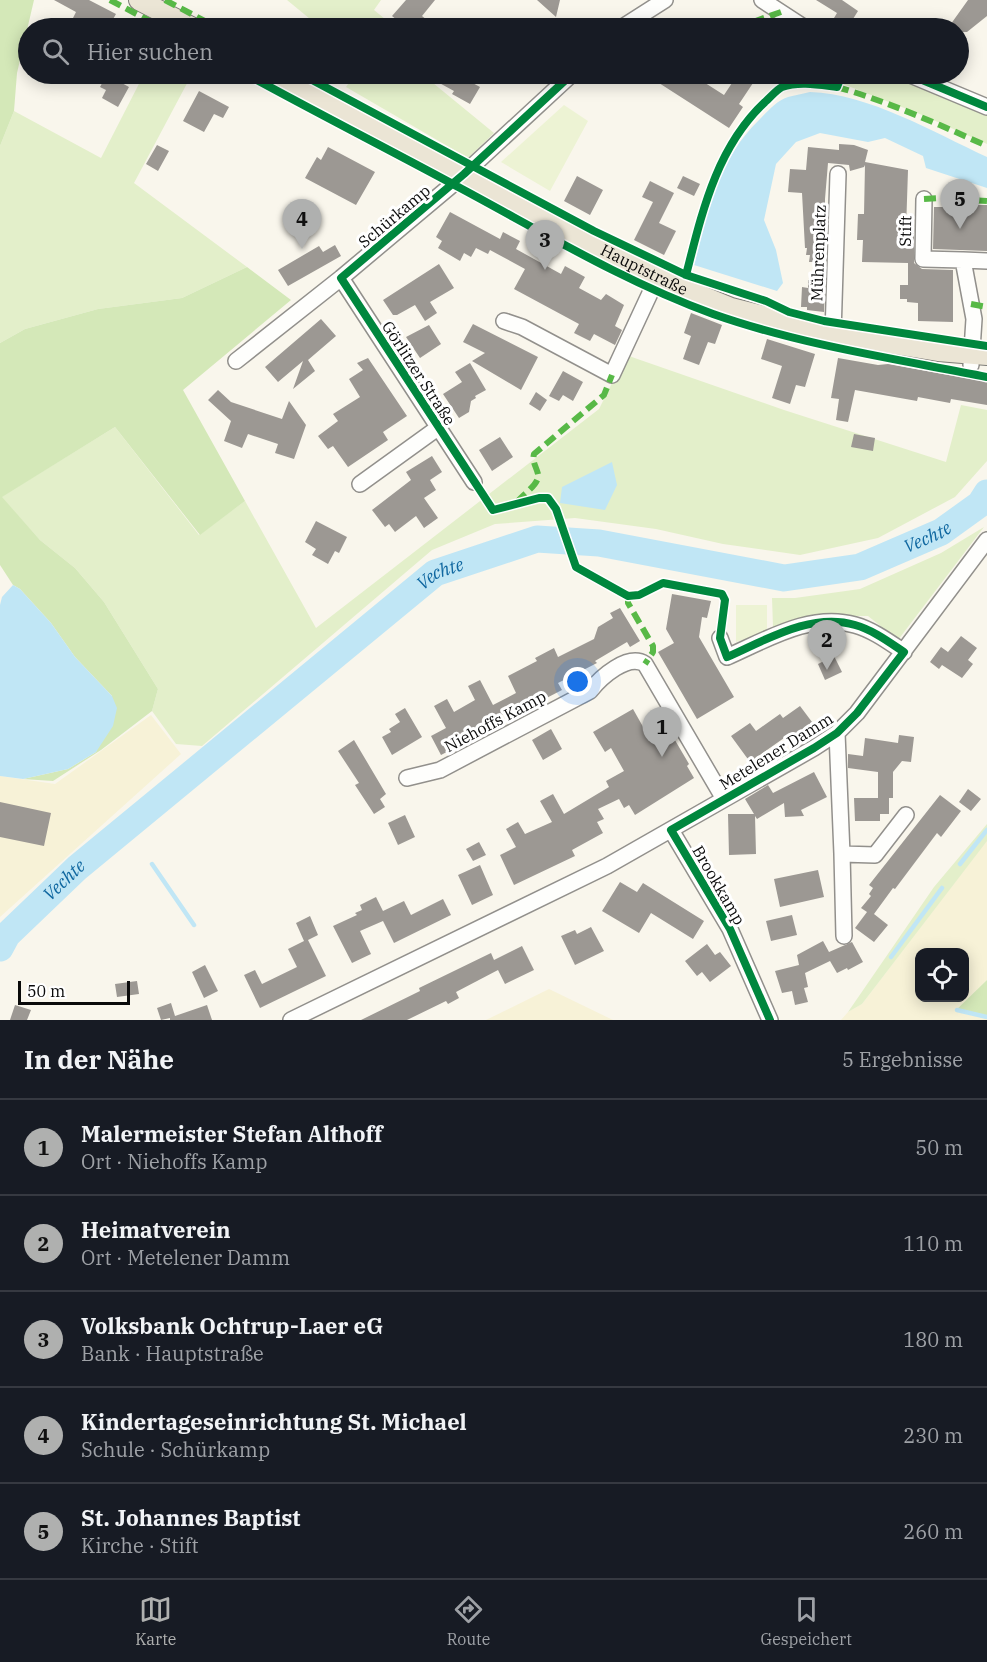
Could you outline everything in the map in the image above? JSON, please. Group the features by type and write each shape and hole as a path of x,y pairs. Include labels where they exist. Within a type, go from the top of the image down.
{"main road":[{"path":"139,0 174,18"},
{"name":"Hauptstraße","path":"296,84 603,249 731,308 833,334 979,360"}],"street":[{"path":"637,18 665,0"},
{"path":"762,0 785,6 796,18"},
{"name":"Schürkamp","path":"236,361 464,174 561,84"},
{"path":"932,84 987,107"},
{"name":"Mührenplatz","path":"833,334 838,174"},
{"name":"Stift","path":"924,199 923,259 987,261"},
{"path":"963,260 979,360"},
{"path":"504,321 522,327 612,375 658,276"},
{"name":"Görlitzer Straße","path":"340,278 474,483"},
{"name":"Görlitzer Straße","path":"360,484 439,427"},
{"name":"Metelener Damm","path":"291,1020 607,866 837,733 857,713 987,540"},
{"path":"720,638 727,657 795,627 835,622 855,625 904,652"},
{"name":"Niehoffs Kamp","path":"407,778 440,770 591,691 602,677 632,660 639,660 645,664 724,799"},
{"path":"837,733 844,936"},
{"path":"842,854 874,855 906,815"},
{"name":"Brookkamp","path":"671,830 730,928 770,1020"}],"shaded area":[{"path":"151,715 181,754 0,917 0,776 55,784"},
{"path":"987,840 987,980 969,997 969,948 915,948 915,1002 964,1002 957,1009 987,1018 987,1020 841,1020 848,1012 862,1004"},
{"path":"549,989 613,1020 486,1020"}],"green space":[{"path":"0,0 34,0 30,18 18,18 18,69 14,111 0,146"},
{"path":"287,0 381,0 374,10 384,18 309,18"},
{"path":"139,84 187,84 134,183 247,267 182,298 98,309 25,329 0,343 0,146 14,111 101,158"},
{"path":"348,84 434,84 494,133 468,158 346,87"},
{"path":"843,84 923,84 934,88 987,112 987,144"},
{"path":"564,105 588,121 550,191 501,162"},
{"path":"247,267 291,300 183,390 245,501 200,535 115,427 2,497 40,540 75,568 104,602 158,689 152,711 101,750 53,781 23,779 68,769 96,752 112,696 75,657 51,623 20,589 13,585 0,565 0,343 25,329 98,309 182,298"},
{"path":"626,355 784,410 946,462 961,405 987,410 987,461 955,497 878,538 800,555 723,544 656,529 575,518 495,524 432,550 202,746 176,744 152,711 158,689 104,602 75,568 40,540 1,497 115,427 199,535 245,501 316,628 599,409"},
{"path":"984,527 898,640 868,616 836,616 773,627 772,598 795,598 860,589 941,553"},
{"path":"736,605 767,605 767,633 736,642"},
{"path":"987,824 987,841 862,1004 848,1012 934,887"},
{"path":"987,980 987,1018 957,1009 964,1002 969,1002 969,997"}],"water":[{"path":"810,92 855,99 878,107 987,157 987,188 926,168 923,156 885,138 868,142 820,133 796,142 776,164 764,220 776,250 783,283 777,291 694,265 716,188 733,152 776,104 788,97"},
{"path":"612,462 617,485 605,510 560,503 562,487"},
{"path":"13,585 20,589 51,623 75,657 112,696 117,708 113,726 96,752 68,769 23,779 0,776 0,605 2,597"}],"building":[{"path":"54,0 89,0 116,14 114,18 73,18 76,12"},
{"path":"406,0 435,0 422,16 424,18 394,18 392,16"},
{"path":"537,0 560,0 556,17"},
{"path":"816,0 842,0 858,11 854,18 834,18 837,13"},
{"path":"968,0 987,0 987,16 969,30 969,18 955,18"},
{"path":"102,84 124,84 129,87 118,107 102,98 106,90 100,87"},
{"path":"441,84 474,84 480,87 470,104 452,94 454,91"},
{"path":"661,84 707,84 724,95 731,84 752,84 739,104 743,107 729,128"},
{"path":"199,91 229,107 223,118 214,114 204,132 183,121"},
{"path":"839,144 854,145 868,150 865,162 908,170 906,230 914,230 914,263 922,269 953,270 953,322 918,321 918,303 900,299 900,285 908,285 908,263 862,262 863,240 857,240 858,214 864,214 865,165 850,171 849,165 828,163 825,199 825,262 809,262 810,255 806,255 807,248 805,248 802,193 788,192 790,169 806,170 808,147 839,150"},
{"path":"157,145 169,151 158,171 146,164"},
{"path":"328,147 375,172 356,205 305,178 317,157 321,160"},
{"path":"577,176 603,190 590,215 564,201"},
{"path":"683,176 700,184 694,196 677,188"},
{"path":"650,181 674,193 659,223 676,231 664,255 634,240 653,202 642,197"},
{"path":"987,205 987,251 933,249 934,207"},
{"path":"450,212 500,239 503,232 520,241 516,249 561,274 565,266 585,277 579,288 601,300 606,294 624,305 615,326 622,330 615,345 594,334 590,341 574,333 579,324 514,289 525,269 490,250 488,254 476,248 471,257 464,253 460,261 438,248 442,241 436,237"},
{"path":"335,245 341,256 288,286 278,270 319,246 323,252"},
{"path":"439,264 454,288 430,302 437,313 425,321 415,305 393,315 383,300"},
{"path":"808,280 825,281 824,312 801,307 802,287 808,288"},
{"path":"691,313 722,325 715,344 708,342 699,365 683,359 691,336 684,333"},
{"path":"321,319 336,336 308,360 315,371 293,389 303,361 278,382 265,367"},
{"path":"473,324 538,357 521,390 472,361 485,353 463,342"},
{"path":"429,325 441,344 420,358 406,337"},
{"path":"767,339 815,354 805,387 796,385 790,404 772,398 782,366 761,359"},
{"path":"368,358 407,416 383,432 388,440 348,467 333,446 328,449 318,436 338,421 333,414 360,397 349,379 363,370 357,363"},
{"path":"838,358 878,365 888,364 987,382 987,405 951,399 950,403 918,397 917,401 855,390 848,422 836,420 839,399 831,398"},
{"path":"470,363 486,390 475,396 476,398 471,401 469,412 459,418 443,394 462,382 455,372"},
{"path":"563,371 583,382 573,401 563,395 559,401 549,396"},
{"path":"218,390 231,402 282,419 289,401 306,425 294,459 275,453 278,444 248,434 242,448 224,441 231,421 208,400"},
{"path":"536,392 547,400 540,411 529,404"},
{"path":"854,434 875,438 873,451 851,447"},
{"path":"500,437 513,457 492,471 479,450"},
{"path":"432,456 442,472 430,480 436,490 424,498 438,518 424,528 416,516 395,532 389,524 385,527 372,510 411,480 406,472"},
{"path":"316,521 347,537 339,553 335,551 328,564 312,555 316,549 305,542"},
{"path":"672,594 711,601 707,618 702,617 699,637 734,697 697,719 658,652 674,643 666,629"},
{"path":"620,608 640,641 630,647 627,642 595,661 597,663 558,683 562,690 531,706 532,708 512,718 509,711 458,738 462,744 441,755 431,736 446,728 434,706 447,699 454,712 475,700 468,686 480,680 493,705 516,693 508,676 537,661 535,658 554,648 558,657 594,639 598,627 613,618 610,613"},
{"path":"961,636 977,648 968,660 973,664 962,678 942,665 939,669 930,662 941,647 948,652"},
{"path":"834,656 842,672 825,680 818,664"},
{"path":"800,706 812,722 787,741 784,738 750,762 731,736 750,723 756,731 780,714 783,718"},
{"path":"405,708 422,737 392,755 382,737 391,732 389,729 400,722 395,714"},
{"path":"633,709 651,741 669,730 689,764 687,766 694,778 635,815 629,805 624,808 619,799 598,809 604,819 597,822 603,833 572,850 575,856 514,885 500,855 516,847 506,829 518,822 525,834 552,822 540,801 553,794 564,814 609,787 606,781 624,771 611,748 605,752 593,732"},
{"path":"551,729 562,749 543,760 532,740"},
{"path":"899,735 914,737 911,762 902,761 893,772 893,798 889,798 889,814 880,814 880,821 855,821 854,798 878,798 878,772 848,768 848,754 863,756 865,738 898,743"},
{"path":"354,740 386,794 380,799 385,807 374,814 355,785 359,783 338,751"},
{"path":"814,772 827,797 801,810 804,816 785,817 784,803 757,819 755,816 756,854 729,855 728,814 754,814 745,799 768,785 773,793"},
{"path":"968,789 981,799 971,811 959,802"},
{"path":"940,795 961,811 941,837 937,833 874,914 888,925 874,942 855,928 867,912 861,908 871,896 869,894 873,888 869,885"},
{"path":"0,802 51,813 44,846 0,837"},
{"path":"405,815 415,837 398,845 388,823"},
{"path":"479,842 486,855 473,861 466,849"},
{"path":"480,865 493,895 472,905 458,875"},
{"path":"818,870 824,897 780,907 774,879"},
{"path":"620,882 637,892 643,883 704,921 693,939 651,913 639,933 602,911"},
{"path":"376,897 383,911 404,901 411,915 443,899 451,915 394,943 383,921 360,931 371,954 352,963 333,926 357,915 355,913 362,910 360,905"},
{"path":"792,915 797,935 771,941 766,921"},
{"path":"310,916 318,935 308,940 326,976 260,1008 244,975 255,970 262,984 297,967 288,949 304,941 296,923"},
{"path":"591,927 604,951 575,965 561,936 575,930 577,934"},
{"path":"823,941 829,952 852,942 863,962 837,973 830,961 805,973 808,987 804,988 808,1002 795,1005 792,991 782,993 775,971 799,965 797,955"},
{"path":"707,944 715,955 720,952 731,966 710,982 702,972 697,976 685,961"},
{"path":"522,946 534,970 505,984 498,970 456,992 459,998 448,1004 446,1001 407,1020 361,1020 420,991 419,988 491,953 494,960"},
{"path":"205,965 218,991 204,998 192,972"},
{"path":"137,981 139,994 117,997 115,984"},
{"path":"171,1003 175,1016 207,1005 212,1020 170,1020 170,1018 161,1020 157,1008"},
{"path":"15,1005 31,1010 27,1020 10,1020"}],"waterway":[{"name":"Vechte","path":"0,948 7,935 77,868 435,573 537,539 599,543 784,578 860,567 941,532 980,504 987,493"},
{"path":"960,864 987,830"},
{"path":"152,864 194,925"},
{"path":"891,957 942,888"},
{"path":"957,1010 987,1017"}],"marked path":[{"path":"110,0 144,18"},
{"path":"165,0 199,18"},
{"path":"764,18 781,12"},
{"path":"837,87 894,106 987,146"},
{"path":"924,199 987,201"},
{"path":"971,304 987,307"},
{"path":"517,502 538,478 534,454 604,395 612,375"},
{"path":"628,596 628,603 653,646 653,652 645,664"}],"cycle path":[{"path":"265,84 585,256 680,301 746,325 780,334 987,377"},
{"path":"320,84 594,231 686,275 766,301 789,312 824,321 987,346"},
{"path":"561,84 464,174 341,278 493,510 539,498 548,498 556,509 576,567 628,596 639,595 663,583 722,594 725,600 720,638 727,657 789,630 822,622 838,622 862,627 904,652 857,713 837,733 671,830 730,929 770,1020"},
{"path":"686,275 713,182 734,140 748,120 778,90 789,85 802,84"},
{"path":"802,84 837,87 838,84"},
{"path":"932,84 987,107"}],"place":[{"name":"St. Johannes Baptist","path":"960,229"},
{"name":"Kindertageseinrichtung St. Michael","path":"302,249"},
{"name":"Volksbank Ochtrup-Laer eG","path":"545,270"},
{"name":"Heimatverein","path":"827,670"},
{"name":"Malermeister Stefan Althoff","path":"662,757"}]}
